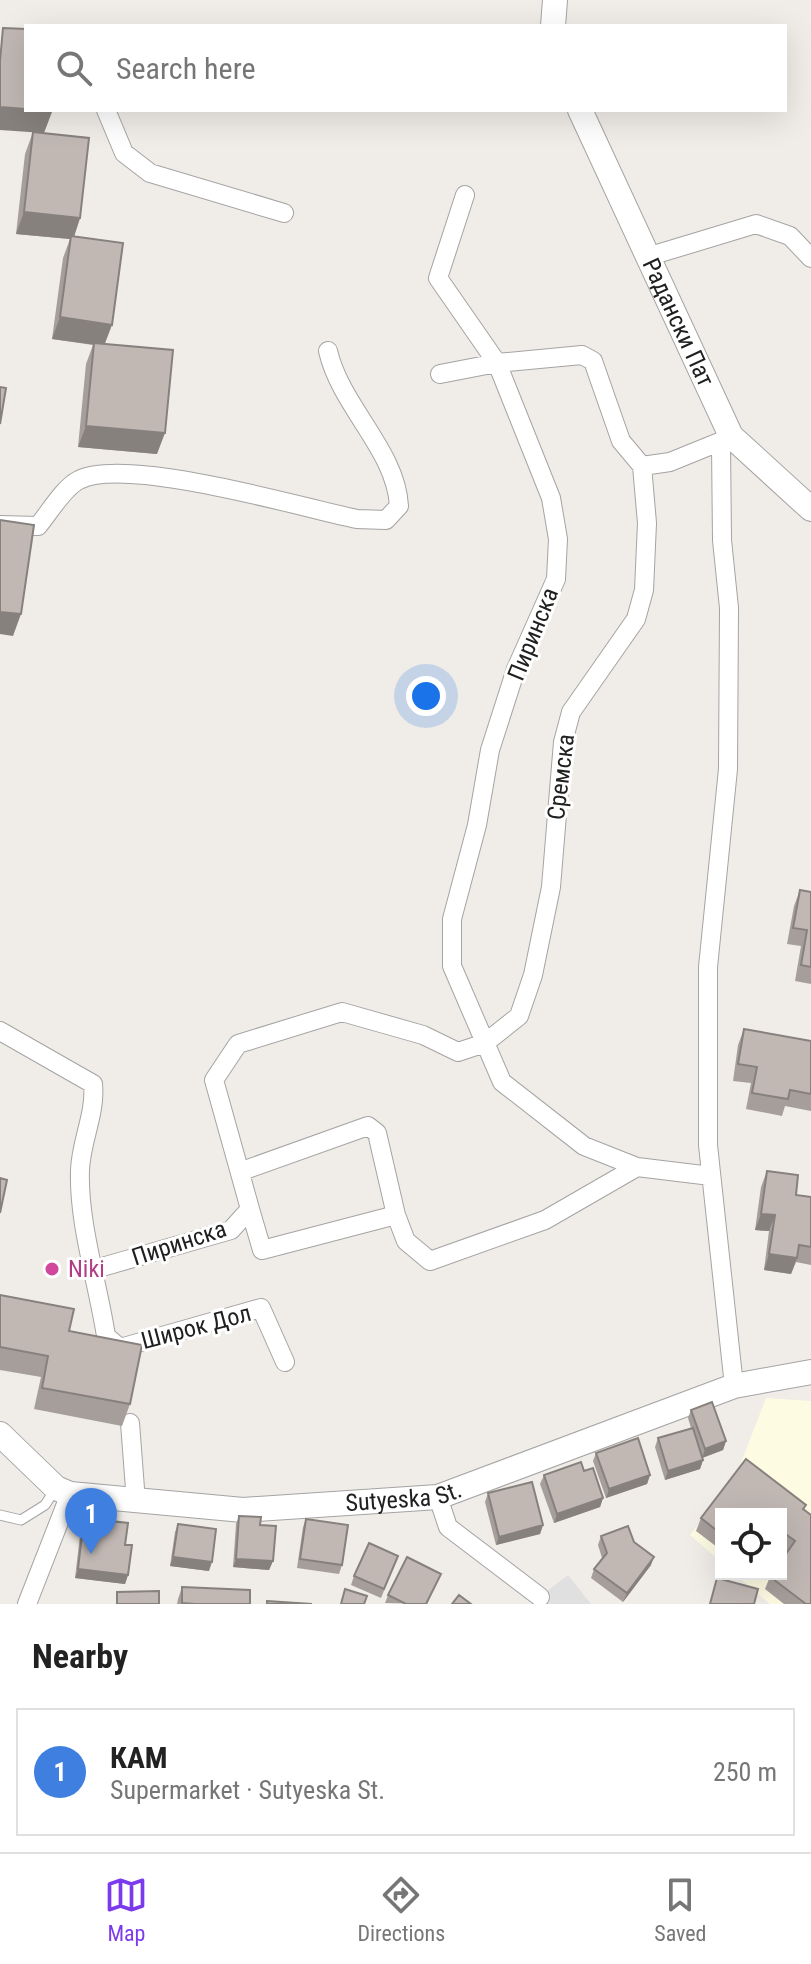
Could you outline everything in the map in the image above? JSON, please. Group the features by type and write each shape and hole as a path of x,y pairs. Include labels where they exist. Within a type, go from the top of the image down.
{"street":[{"path":"553,24 555,0"},
{"path":"107,112 124,153 150,173 284,213"},
{"name":"Радански Пат","path":"581,112 650,256 726,440 811,509"},
{"name":"Пиринска","path":"465,195 438,278 497,363 551,498 558,539 556,579 516,669 490,750 477,825 452,919 452,966 502,1082 584,1146 637,1167 711,1176"},
{"path":"650,256 756,224 790,236 811,258"},
{"path":"0,525 38,526 77,480 114,473 171,479 357,519 386,520 399,506 398,484 334,379 328,351"},
{"path":"440,374 497,363 582,355 593,361 621,441 642,466 670,462 726,440 722,540 729,608 728,769 708,967 708,1145 734,1386"},
{"name":"Сремска","path":"485,1043 519,1016 533,975 551,887 563,742 571,712 636,619 644,590 647,523 642,466"},
{"name":"Пиринска","path":"95,1269 231,1230 250,1209 242,1171 214,1080 238,1044 342,1012 423,1035 458,1052 485,1043"},
{"name":"Широк Дол","path":"0,1031 93,1084 95,1104 80,1165 80,1192 106,1336 120,1348 261,1308 285,1362"},
{"path":"242,1171 368,1126 377,1133 396,1215 406,1241 430,1261 545,1220 637,1167"},
{"path":"250,1209 262,1250 396,1215"},
{"name":"Sutyeska St.","path":"63,1491 136,1502 243,1510 438,1497 734,1386 811,1372"},
{"path":"130,1423 136,1502"},
{"path":"0,1434 63,1491 27,1604"},
{"path":"438,1497 448,1527 540,1597"}],"lane":[{"path":"0,1515 21,1520 63,1491"}],"shaded area":[{"path":"766,1398 811,1401 811,1604 770,1604 742,1580 787,1580 787,1508 715,1508 715,1557 690,1535 737,1473"},
{"path":"568,1575 591,1604 541,1604 537,1599"}],"building":[{"path":"3,28 24,29 24,109 0,107"},
{"path":"33,132 89,138 80,218 24,212"},
{"path":"71,236 123,243 112,325 60,317"},
{"path":"94,343 173,350 165,433 86,426"},
{"path":"0,387 6,388 0,424"},
{"path":"0,520 34,525 21,614 0,612"},
{"path":"800,890 811,892 811,967 801,965 807,930 793,928"},
{"path":"744,1029 811,1041 811,1094 790,1090 788,1099 752,1093 757,1067 738,1064"},
{"path":"767,1171 798,1175 796,1195 811,1197 811,1247 799,1245 797,1258 769,1254 775,1215 761,1214"},
{"path":"0,1178 7,1180 0,1213"},
{"path":"0,1295 74,1309 69,1331 142,1345 130,1404 42,1388 48,1356 0,1347"},
{"path":"712,1402 726,1441 705,1449 691,1410"},
{"path":"693,1428 703,1460 668,1471 658,1438"},
{"path":"638,1438 650,1475 609,1489 596,1453"},
{"path":"746,1459 806,1505 803,1509 811,1515 811,1604 806,1604 774,1580 787,1580 787,1552 795,1541 787,1535 787,1508 715,1508 715,1529 701,1518"},
{"path":"581,1462 584,1471 593,1468 603,1498 557,1514 544,1475"},
{"path":"532,1482 543,1525 499,1537 488,1493"},
{"path":"239,1516 261,1517 260,1525 276,1526 273,1561 236,1559"},
{"path":"84,1518 128,1523 125,1545 132,1545 128,1575 78,1569"},
{"path":"306,1519 348,1525 342,1565 300,1559"},
{"path":"178,1524 216,1529 212,1562 173,1557"},
{"path":"628,1526 634,1542 654,1557 627,1593 594,1569 607,1553 601,1536"},
{"path":"369,1543 398,1556 384,1589 354,1576"},
{"path":"407,1557 441,1574 426,1604 406,1604 388,1595"},
{"path":"716,1580 758,1589 754,1604 710,1604"},
{"path":"182,1587 250,1590 250,1604 182,1603"},
{"path":"345,1589 367,1596 364,1604 341,1604"},
{"path":"159,1591 159,1604 117,1604 117,1592"},
{"path":"459,1595 471,1604 452,1604"},
{"path":"267,1601 312,1604 267,1604"}],"place":[{"name":"Niki","path":"52,1269"},
{"name":"КАМ","path":"91,1554"}]}
